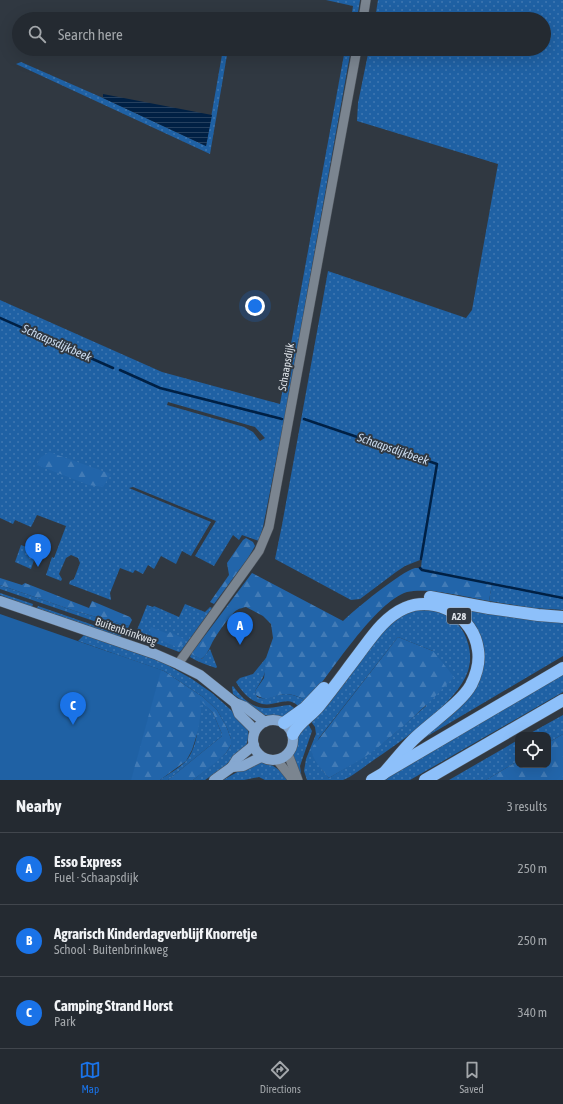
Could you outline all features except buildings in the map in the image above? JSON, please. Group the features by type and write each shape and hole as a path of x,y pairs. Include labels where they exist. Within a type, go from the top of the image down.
{"highway":[{"name":"A28","path":"284,723 305,708 321,692 388,608 410,599 429,597 489,608 563,617"},
{"name":"A28","path":"293,734 300,724 318,707 374,634 390,617 405,608 418,605 433,604 451,610 464,620 472,632 478,650 477,668 470,687 460,698 413,740 383,774"},
{"name":"A28","path":"372,780 563,668"},
{"path":"425,780 563,700"}],"main road":[{"name":"Buitenbrinkweg","path":"0,600 178,664 200,675 235,703 245,707 264,722"},
{"name":"Buitenbrinkweg","path":"235,703 239,714 255,730"},
{"path":"274,720 284,723 293,734 294,741 288,754 277,760 266,759 256,752 253,738 255,730 264,722 274,720"},
{"path":"214,780 232,767 237,759 254,745"},
{"path":"232,767 243,766 261,756"}],"street":[{"path":"364,12 366,0"},
{"name":"Schaapsdijk","path":"178,664 258,552 269,527 356,56"},
{"path":"288,754 298,780"},
{"path":"277,760 293,780"}],"shaded area":[{"path":"326,0 360,0 358,12 352,12 353,6"},
{"path":"378,0 563,0 563,610 532,608 489,601 492,584 421,568 422,558 405,566 360,599 351,600 275,559 328,271 466,318 472,310 498,164 357,121 358,103 368,56 551,56 551,12 376,12"},
{"path":"222,56 227,56 210,154 16,64 21,62 206,146"},
{"path":"344,56 350,56 285,416 259,541 242,535 239,540 233,535 214,566 195,556 216,521 133,487 129,488 211,522 191,556 182,551 176,564 161,556 154,569 148,565 143,574 135,570 133,573 120,568 110,593 111,600 69,584 70,581 74,579 80,563 78,558 71,555 66,558 59,574 62,579 61,581 46,575 52,557 54,558 66,526 37,515 31,527 15,520 13,524 0,518 0,300 162,372 280,404","holes":["168,402 255,427 265,438 260,441 253,432 244,427 167,405"]},
{"path":"103,94 212,115 206,146 103,98"},
{"path":"21,545 37,551 31,569 15,562"},
{"path":"0,585 75,611 129,626 126,632 0,589"},
{"path":"0,593 33,604 32,607 0,595"},
{"path":"447,603 563,620 563,656 409,747 464,699 480,646"},
{"path":"185,604 205,612 210,607 212,608 181,651 179,652 135,635 147,605 154,606 179,617"},
{"path":"38,606 122,635 120,637 37,608"},
{"path":"414,610 432,610 442,613 455,621 464,633 470,652 468,671 462,684 440,709 412,733 349,777 343,780 307,780 304,771 306,759 316,734 315,727 310,720 394,619","holes":["398,637 433,651 426,706 368,754 329,778 312,753 319,738"]},
{"path":"0,614 161,670 131,780 0,780"},
{"path":"84,635 162,662 192,679 212,693 247,726 249,735 246,746 224,767 205,780 193,780 226,753 231,745 231,739 227,728 217,710 203,697 164,671 78,641"},
{"path":"210,649 217,667 216,668 190,657 191,654 202,659"},
{"path":"266,658 265,671 255,691 257,697 268,698 282,694 297,696 308,701 300,708 296,704 287,701 267,704 258,703 247,696 238,686 236,682 240,678 253,674"},
{"path":"563,674 563,692 410,780 383,780"},
{"path":"233,686 247,702 256,707 270,708 290,705 297,710 283,717 262,715 233,694"},
{"path":"200,699 213,713 222,736 168,780 160,780 182,765 190,756 196,741"},
{"path":"563,715 563,734 551,741 551,732 532,732"},
{"path":"307,722 312,731 300,766 302,780 293,759 293,754 297,744 297,737"},
{"path":"515,742 515,763 486,780 449,780"},
{"path":"260,762 276,768 288,780 265,780 259,777 244,780 223,780 248,766"}],"green space":[{"path":"49,452 111,474 103,487 89,485 37,465 40,458"},
{"path":"246,538 253,542 255,546 248,558 214,604 210,602 229,575 227,563"},
{"path":"415,568 421,568 492,584 489,601 448,593 426,591 407,592 395,598 381,609 354,640 308,701 289,694 282,694 267,698 256,695 255,691 264,678 266,658 273,638 271,624 263,616 246,607 238,609 234,612 214,640 208,652 201,659 191,654 252,573 343,621 389,583"},
{"path":"0,578 22,585 25,583 89,608 92,601 130,617 132,620 129,626 75,611 0,585"},
{"path":"151,627 168,634 170,632 186,640 179,648 152,636 150,631"},
{"path":"398,637 433,651 454,677 392,736 364,757 329,778 315,760 311,749"},
{"path":"112,653 164,671 203,697 217,710 227,728 231,739 231,745 226,753 193,780 168,780 222,736 213,713 200,700 201,711 198,731 192,750 186,761 160,780 114,780 102,703"},
{"path":"563,734 563,780 486,780 515,763 515,768 551,768 551,741"}],"waterway":[{"name":"Schaapsdijkbeek","path":"0,318 113,368"},
{"name":"Schaapsdijkbeek","path":"120,370 160,388 282,419"},
{"name":"Schaapsdijkbeek","path":"304,419 437,464 421,559"},
{"name":"Schaapsdijkbeek","path":"420,568 422,570 563,598"}],"place":[{"name":"Agrarisch Kinderdagverblijf Knorretje","path":"38,567"},
{"name":"Esso Express","path":"240,645"},
{"name":"Camping Strand Horst","path":"73,725"}]}
